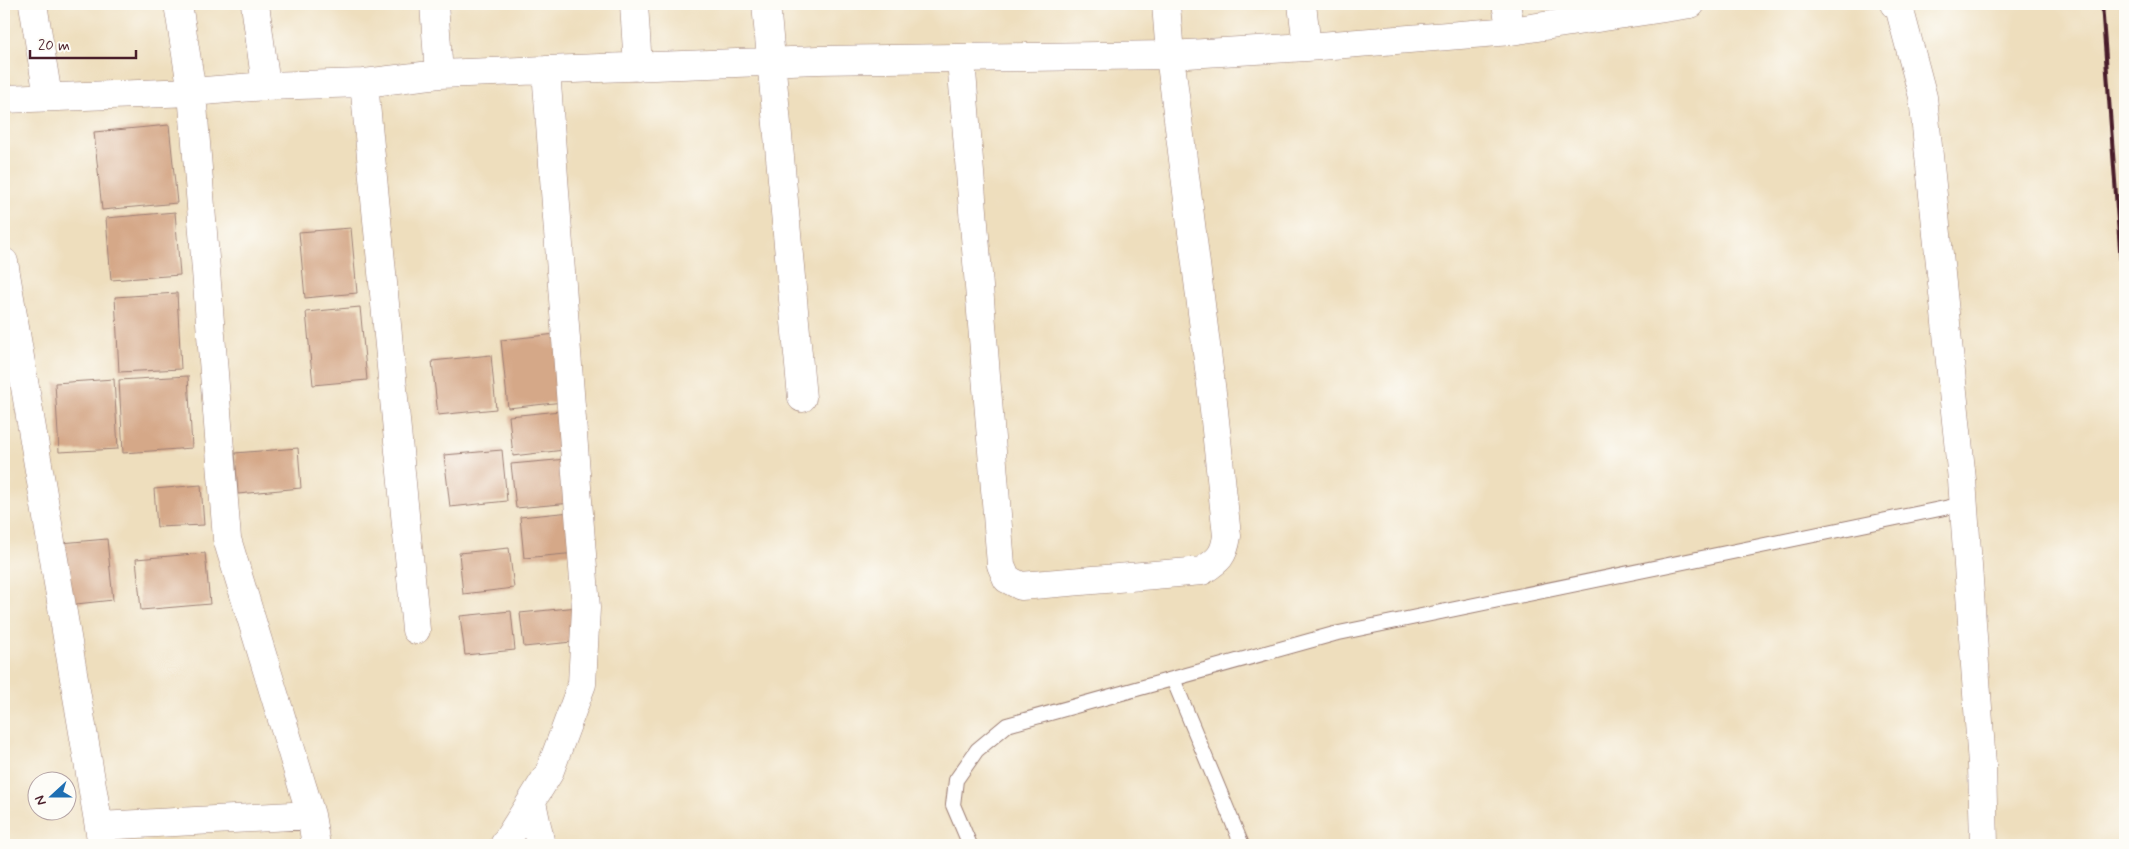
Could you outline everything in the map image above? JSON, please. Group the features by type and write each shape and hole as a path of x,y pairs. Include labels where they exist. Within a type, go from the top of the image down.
{"street":[{"path":"33,4 48,97"},
{"path":"178,4 192,92 227,539 311,815 316,845"},
{"path":"255,4 266,86"},
{"path":"434,4 439,74"},
{"path":"634,4 638,67"},
{"path":"766,4 802,398"},
{"path":"961,59 1001,565 1007,579 1021,586 1202,571 1214,563 1224,552 1227,536 1213,402 1170,55 1166,4"},
{"path":"1302,4 1307,47"},
{"path":"1506,4 1511,31"},
{"path":"4,99 192,92 266,86 364,82 439,74 772,62 1170,55 1307,47 1511,31 1628,8 1691,4"},
{"path":"1898,5 1923,97 1964,504 1982,765 1984,845"},
{"path":"504,845 549,773 582,684 586,608 546,70"},
{"path":"364,82 416,630"},
{"path":"4,262 100,835 311,815"},
{"path":"532,802 541,845"}],"lane":[{"path":"970,845 953,805 956,780 977,750 1007,725 1334,634 1964,504"},
{"path":"1173,679 1242,845"}],"building":[{"path":"169,125 177,203 102,210 94,132"},
{"path":"175,212 180,275 111,280 106,218"},
{"path":"351,228 357,293 305,298 299,232"},
{"path":"177,293 181,369 119,372 115,297"},
{"path":"360,307 367,380 313,385 306,312"},
{"path":"556,334 563,402 508,408 501,340"},
{"path":"491,355 496,409 438,415 432,361"},
{"path":"188,376 192,448 123,453 119,380"},
{"path":"114,379 118,449 59,452 55,383"},
{"path":"560,411 564,450 513,456 509,416"},
{"path":"298,448 301,488 238,494 235,453"},
{"path":"502,450 507,501 450,507 444,455"},
{"path":"567,459 572,503 516,508 511,464"},
{"path":"201,485 204,525 157,527 154,489"},
{"path":"571,512 576,553 524,558 520,517"},
{"path":"107,539 113,600 67,605 61,543"},
{"path":"509,548 514,588 463,594 459,553"},
{"path":"205,553 210,604 141,610 136,559"},
{"path":"578,607 581,641 524,647 520,613"},
{"path":"511,611 515,650 465,655 460,616"}],"railway":[{"path":"2102,4 2125,317"}]}
